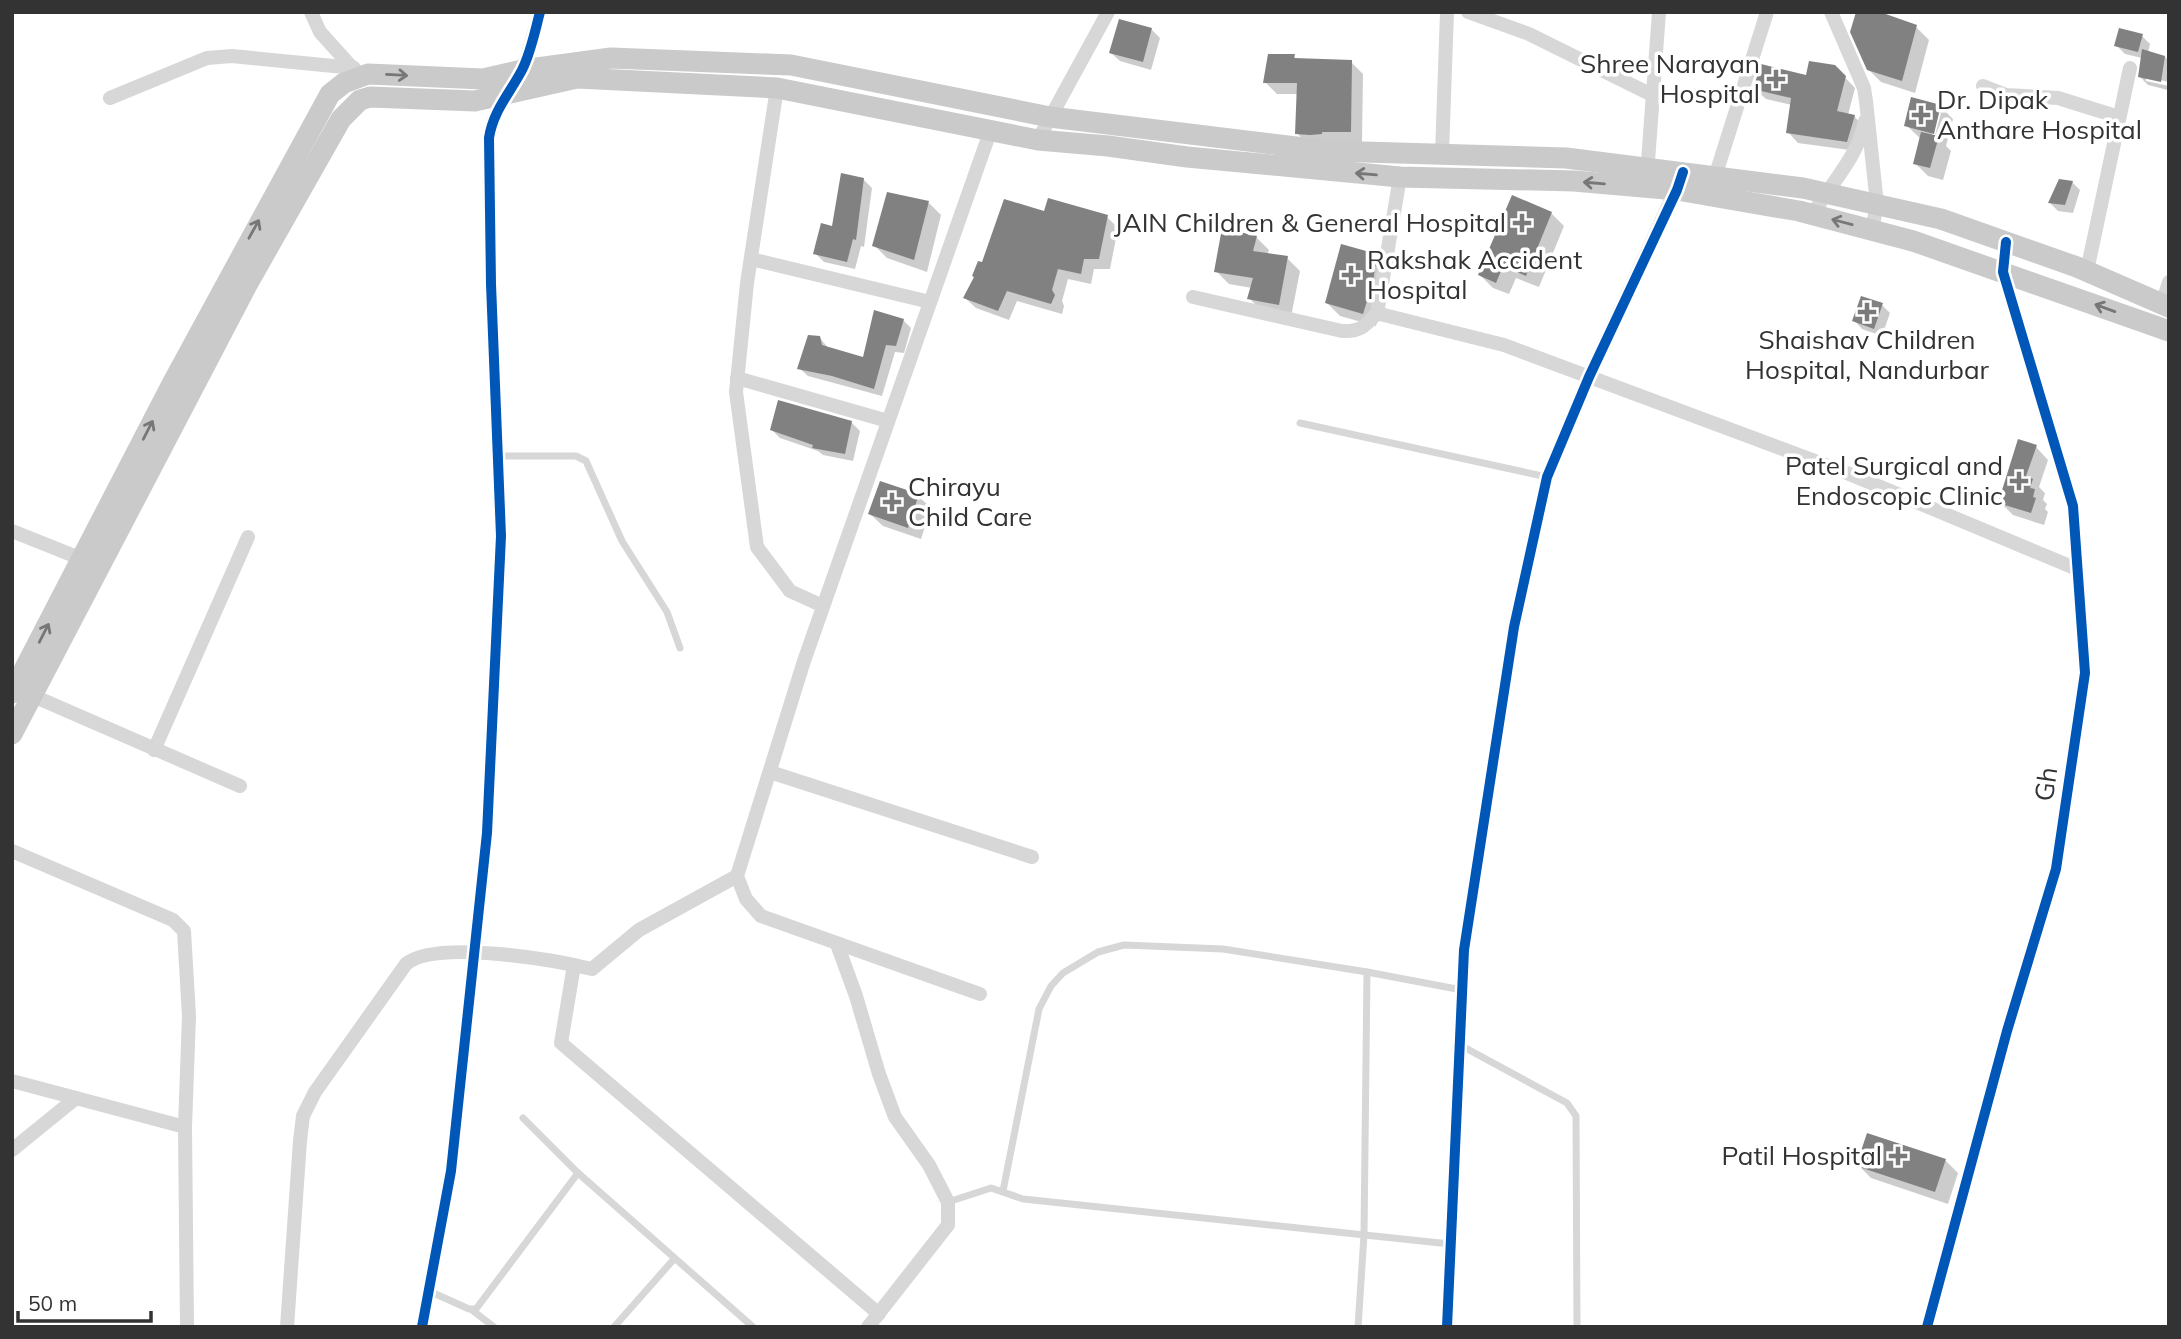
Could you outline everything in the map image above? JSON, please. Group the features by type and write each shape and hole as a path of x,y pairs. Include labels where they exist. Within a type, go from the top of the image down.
{"main road":[{"path":"12,734 22,694 82,559 173,382 330,94 356,72 483,79 522,70 611,58 792,65 1050,117 1330,151 1566,158 1646,177 1680,181 1940,249 2169,331"},
{"path":"22,694 341,119 360,100 381,95 475,101 577,78 777,88 990,132 1187,157 1401,177 1574,181 1646,177"},
{"path":"296,155 314,167"},
{"path":"1680,181 1715,177 1803,188 1941,219 2087,271 2165,306"}],"street":[{"path":"311,12 320,32 356,72"},
{"path":"422,1327 451,1171 487,833 501,536 491,284 489,138 505,95 522,70 540,12"},
{"path":"1038,140 1108,12"},
{"path":"1442,154 1447,12"},
{"path":"1468,12 1529,34 1654,96"},
{"path":"1646,177 1660,12"},
{"path":"1715,177 1767,12"},
{"path":"1831,12 1864,88 1877,204 1872,230"},
{"path":"110,98 207,58 232,56 356,72"},
{"path":"2087,271 2130,68"},
{"path":"1983,86 2006,95 2058,98 2119,117"},
{"path":"777,88 751,259 736,392 757,547 790,591 823,606"},
{"path":"1813,214 1857,146 1867,113"},
{"path":"980,994 761,916 746,900 737,876 823,606 990,132"},
{"path":"1193,297 1355,332 1378,312 1401,177"},
{"path":"1447,1327 1464,950 1514,627 1547,477 1589,377 1680,181"},
{"name":"Gh","path":"1927,1327 2007,1031 2056,869 2085,673 2073,506 2003,272 2006,242"},
{"path":"751,259 930,302"},
{"path":"2165,306 2169,282"},
{"path":"1378,312 1383,316 1504,345 1847,473 2077,569"},
{"path":"737,379 888,421"},
{"path":"12,531 82,559"},
{"path":"154,750 248,537"},
{"path":"22,694 240,786"},
{"path":"770,772 1032,858"},
{"path":"12,851 182,926 189,1016 185,1127 187,1327"},
{"path":"287,1327 301,1128 308,1105 406,964 417,958 475,951 592,969 639,930 737,876"},
{"path":"837,944 895,1117 929,1165 948,1202 948,1225 868,1327"},
{"path":"574,965 561,1043 878,1314"},
{"path":"12,1081 185,1127"},
{"path":"12,1150 76,1098"}],"lane":[{"path":"1300,423 1547,477"},
{"path":"498,456 576,456 586,461 622,541 667,612 680,648"},
{"path":"1003,1191 1039,1009 1051,986 1063,973 1098,952 1124,946 1223,949 1462,990"},
{"path":"1358,1327 1364,1235 1367,972"},
{"path":"1459,1045 1567,1103 1576,1116 1577,1327"},
{"path":"523,1118 578,1173 753,1327"},
{"path":"472,1310 478,1306 578,1173"},
{"path":"948,1202 986,1189 1003,1191 1023,1199 1450,1244"},
{"path":"614,1327 674,1259"},
{"path":"429,1291 472,1310 494,1327"}],"building":[{"path":"1856,12 1880,12 1917,25 1902,81 1867,70 1850,32"},
{"path":"1119,19 1152,28 1143,62 1109,53"},
{"path":"2119,28 2143,34 2138,52 2114,46"},
{"path":"2142,49 2165,56 2161,82 2138,77"},
{"path":"1268,54 1295,54 1294,58 1352,60 1351,132 1295,134 1297,83 1263,83"},
{"path":"1809,61 1835,65 1846,76 1837,111 1855,115 1847,142 1786,133 1791,98 1753,89 1761,64 1806,75"},
{"path":"1911,97 1941,105 1934,134 1904,126"},
{"path":"1921,132 1939,136 1930,168 1913,164"},
{"path":"841,173 864,178 856,240 853,239 847,262 813,254 821,223 832,226"},
{"path":"2059,179 2073,181 2065,205 2048,203"},
{"path":"887,192 929,201 914,260 872,246"},
{"path":"1512,195 1552,212 1526,276 1503,266 1496,283 1478,275"},
{"path":"1048,198 1108,215 1099,259 1084,259 1081,274 1058,269 1052,290 1055,295 1051,304 1007,291 998,311 963,298 974,277 972,276 978,261 982,262 1004,199 1044,211"},
{"path":"1222,228 1257,236 1253,251 1288,256 1279,305 1247,299 1253,278 1214,272"},
{"path":"1341,244 1377,254 1373,282 1363,314 1325,303"},
{"path":"1861,296 1883,303 1874,329 1852,321"},
{"path":"874,310 904,319 896,346 886,345 874,389 797,369 808,335 820,336 822,345 863,357"},
{"path":"778,400 852,421 845,454 812,448 813,445 770,430"},
{"path":"2018,439 2037,445 2026,476 2033,479 2030,488 2035,489 2033,497 2036,498 2031,513 1998,503"},
{"path":"880,481 919,494 908,528 868,514"},
{"path":"1867,1133 1946,1159 1935,1192 1856,1166"}],"cycle path":[{"path":"422,1327 451,1171 487,833 501,536 491,284 489,138 498,111 525,63 540,12"},
{"path":"1447,1327 1464,950 1514,627 1547,477 1589,377 1683,172"},
{"path":"1927,1327 2007,1031 2056,869 2085,673 2073,506 2003,272 2006,242"}],"place":[{"name":"Shree Narayan Hospital","path":"1776,79"},
{"name":"Dr. Dipak Anthare Hospital","path":"1921,115"},
{"name":"JAIN Children & General Hospital","path":"1522,223"},
{"name":"Rakshak Accident Hospital","path":"1351,275"},
{"name":"Shaishav Children Hospital, Nandurbar","path":"1867,312"},
{"name":"Patel Surgical and Endoscopic Clinic","path":"2019,481"},
{"name":"Chirayu Child Care","path":"892,502"},
{"name":"Patil Hospital","path":"1898,1156"}]}
